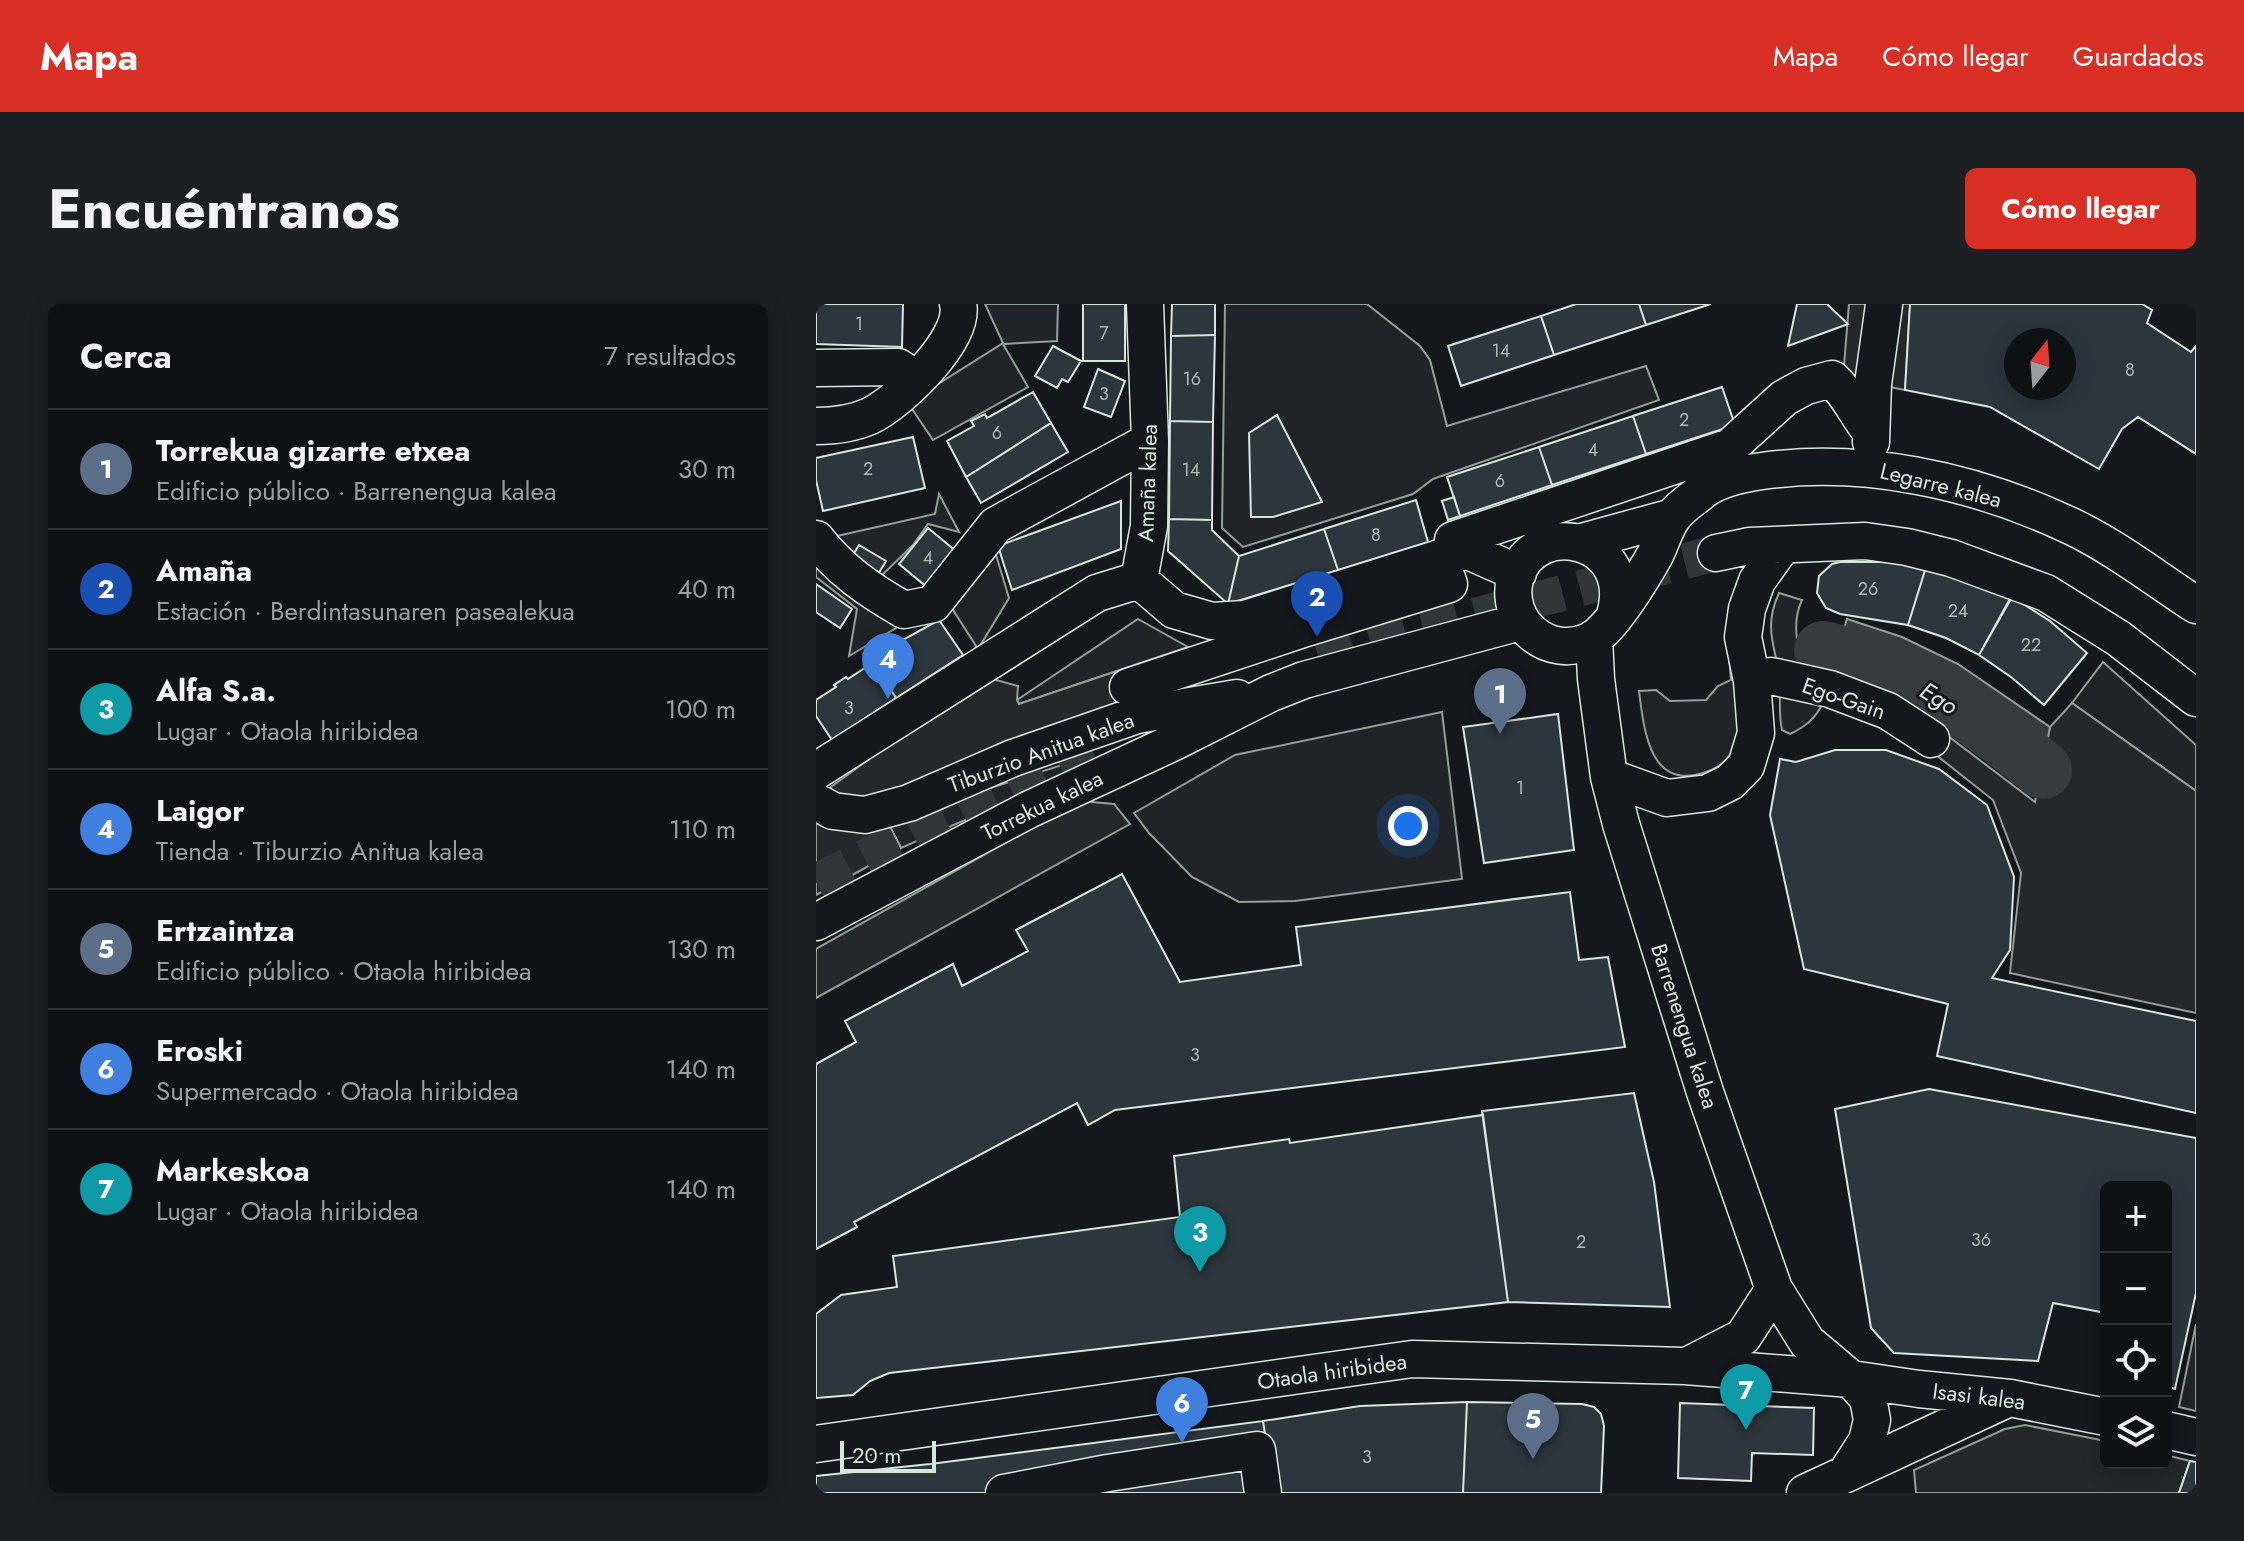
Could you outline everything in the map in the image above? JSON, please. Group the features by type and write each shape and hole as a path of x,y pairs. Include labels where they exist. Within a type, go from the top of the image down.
{"street":[{"path":"816,426 840,426 871,415 899,397 924,372 951,336 958,304"},
{"name":"Amaña kalea","path":"1139,580 1149,526 1150,441 1145,304"},
{"path":"1869,468 1873,384 1884,305"},
{"path":"816,368 898,367 916,379"},
{"path":"816,771 1097,593 1139,580 1174,610 1212,621 1245,619 1730,447 1784,398 1832,379 1871,432"},
{"path":"816,539 834,563 868,589 904,610 933,604 996,525 1150,441"},
{"name":"Legarre kalea","path":"1673,517 1704,489 1739,474 1790,467 1869,468 1996,496 2064,523 2138,566 2196,605"},
{"path":"1578,543 1673,517"},
{"path":"1604,628 1619,594 1613,570 1604,556 1589,546 1553,542 1536,550 1523,563 1514,597 1520,622 1542,641 1558,646 1574,646 1604,628 1655,555 1673,517"},
{"path":"1716,553 1749,546 1865,541 1951,558 2046,593 2118,638 2196,698"},
{"path":"1609,777 1667,798 1708,793 1730,782 1746,766 1756,733 1762,678 1743,637 1747,609 1759,596 1782,546"},
{"path":"1446,549 1466,550 1518,573"},
{"path":"1128,687 1449,584 1446,549"},
{"path":"1271,693 1304,680 1520,622"},
{"name":"Barrenengua kalea","path":"1604,628 1596,679 1609,777 1705,1092 1774,1289 1807,1342 1851,1379"},
{"name":"Ego-Gain","path":"1762,678 1830,689 1888,711 1931,739"},
{"name":"Tiburzio Anitua kalea","path":"816,802 833,811 865,815 909,803 1013,758 1137,715 1271,693"},
{"name":"Torrekua kalea","path":"816,922 1028,810 1271,693"},
{"path":"1685,1366 1743,1337 1774,1289"},
{"name":"Otaola hiribidea","path":"816,1444 1412,1359 1685,1366 1851,1379"},
{"path":"1847,1472 1867,1441 1872,1420 1868,1398 1851,1379"},
{"name":"Isasi kalea","path":"1851,1379 2010,1398 2100,1416"},
{"path":"1805,1493 2010,1398"},
{"path":"2172,1431 2196,1437"},
{"path":"1004,1493 1257,1450 1263,1493"}],"shaded area":[{"path":"985,304 1058,304 1057,341 1003,344 1028,387 933,440 908,403 1003,343"},
{"path":"1225,304 1367,304 1420,346 1430,360 1447,426 1646,366 1659,400 1433,479 1413,494 1243,547 1222,528"},
{"path":"1849,304 1910,304 1905,390 1843,378"},
{"path":"939,494 959,532 928,524 913,545 878,579 828,538 935,514"},
{"path":"994,548 1009,598 978,649 948,602"},
{"path":"816,552 900,616 896,628 849,656 857,609 816,577"},
{"path":"1779,593 1802,600 1796,626 1797,640 1805,667 1823,703 1809,722 1790,734 1782,730 1781,725 1779,678 1771,632 1771,620"},
{"path":"1138,619 1188,647 1019,704 1017,700"},
{"path":"1729,657 1732,658 1738,712 1737,733 1731,753 1721,765 1706,772 1687,776 1673,773 1662,766 1653,754 1639,691 1656,690 1670,701 1706,700 1718,686 1731,680"},
{"path":"2103,662 2196,745 2196,791 2072,703"},
{"path":"1117,671 1141,711 882,811 901,848 816,895 816,798 982,676 1018,686 1019,704"},
{"path":"2072,703 2196,791 2196,1013 2010,973 2021,873 1993,800 1926,747 1940,730 2035,802 2050,727"},
{"path":"1442,712 1462,879 1295,901 1239,902 1192,877 1134,813 1235,755"},
{"path":"1084,758 1100,761 901,848 887,821"},
{"path":"1080,801 1114,804 1130,824 816,998 816,949"},
{"path":"2196,1324 2196,1411 2179,1407"},
{"path":"2025,1425 2100,1440 2100,1469 2172,1469 2172,1456 2190,1461 2179,1493 1916,1493 1914,1470 2005,1429"}],"water":[{"path":"1847,619 1902,637 1958,664 2050,727 2039,785 1960,720 1886,682 1834,663"}],"building":[{"path":"816,304 903,304 902,347 816,344"},
{"path":"1083,304 1125,304 1125,361 1083,361"},
{"path":"1172,304 1215,304 1215,335 1171,336"},
{"path":"1576,304 1639,304 1646,325 1554,355 1541,316"},
{"path":"1639,304 1711,304 1646,325"},
{"path":"1797,304 1827,304 1848,324 1788,346"},
{"path":"1910,304 2142,304 2152,310 2147,323 2191,352 2196,346 2196,454 2138,417 2122,429 2099,469 1990,407 1905,390"},
{"path":"1541,316 1554,355 1461,386 1448,346"},
{"path":"1215,335 1213,422 1170,421 1171,336"},
{"path":"1053,346 1081,361 1068,382 1062,379 1057,388 1035,376"},
{"path":"1098,369 1125,381 1111,417 1084,407"},
{"path":"1722,387 1735,425 1646,454 1633,416"},
{"path":"1033,392 1051,423 966,477 947,441 974,426 971,421 985,414 987,418"},
{"path":"1277,415 1322,502 1273,517 1251,517 1249,433"},
{"path":"1633,416 1646,454 1552,485 1539,447"},
{"path":"1170,421 1213,422 1212,520 1169,519"},
{"path":"1051,423 1068,452 981,503 966,477"},
{"path":"913,437 925,488 823,511 816,480 816,458"},
{"path":"1539,447 1552,485 1460,516 1447,477"},
{"path":"1454,497 1460,516 1448,520 1442,501"},
{"path":"1416,500 1428,542 1338,570 1324,529"},
{"path":"1121,501 1121,549 1012,590 998,546"},
{"path":"1169,519 1212,520 1212,530 1239,556 1228,604 1168,551"},
{"path":"928,528 957,552 928,588 899,564"},
{"path":"1324,529 1338,570 1228,604 1239,556"},
{"path":"859,545 886,561 877,576 850,560"},
{"path":"1890,562 1926,567 1908,625 1840,614 1826,608 1817,593 1819,576 1832,564"},
{"path":"1926,567 2011,597 1979,655 1946,638 1908,625"},
{"path":"816,584 852,609 840,628 816,612"},
{"path":"2012,597 2050,621 2087,653 2044,705 1979,655"},
{"path":"939,620 963,655 896,698 874,662 901,644 899,642"},
{"path":"874,662 896,698 832,740 816,716 816,700 846,677 848,679"},
{"path":"1558,714 1574,850 1484,863 1463,727"},
{"path":"1835,750 1886,750 1939,769 1987,805 2014,877 2010,950 1992,978 2196,1021 2196,1113 1937,1056 1948,1004 1804,969 1770,815 1780,759 1796,762"},
{"path":"1122,874 1180,982 1301,965 1296,927 1570,892 1579,960 1608,957 1625,1047 1115,1110 1088,1125 1077,1103 854,1222 857,1227 816,1249 816,1064 856,1042 845,1021 953,964 962,986 1028,951 1016,930"},
{"path":"1929,1089 2196,1138 2196,1293 2175,1389 2172,1388 2172,1181 2100,1181 2100,1312 2053,1303 2038,1361 1894,1353 1871,1328 1835,1109"},
{"path":"1634,1093 1654,1182 1670,1307 1508,1302 1482,1111"},
{"path":"1483,1115 1508,1302 889,1373 870,1381 853,1395 816,1398 816,1314 841,1295 897,1287 893,1256 1180,1217 1174,1156"},
{"path":"1467,1402 1463,1493 1274,1493 1263,1421 1360,1406"},
{"path":"1467,1402 1582,1404 1594,1407 1601,1414 1604,1426 1601,1493 1463,1493"},
{"path":"1680,1403 1814,1408 1813,1455 1752,1453 1751,1481 1678,1478"},
{"path":"1263,1421 1274,1493 816,1493 816,1476"},
{"path":"2190,1461 2196,1462 2196,1493 2179,1493"}],"waterway":[{"name":"Ego","path":"1823,650 1906,676 1977,719 2043,770"}],"tunnel":[{"path":"1320,661 1378,641 1716,553"},
{"path":"816,882 1091,743"}],"place":[{"name":"Amaña","path":"1317,637"},
{"name":"Laigor","path":"888,699"},
{"name":"Torrekua gizarte etxea","path":"1500,734"},
{"name":"Alfa S.a.","path":"1200,1272"},
{"name":"Markeskoa","path":"1746,1430"},
{"name":"Eroski","path":"1182,1443"},
{"name":"Ertzaintza","path":"1533,1459"}]}
